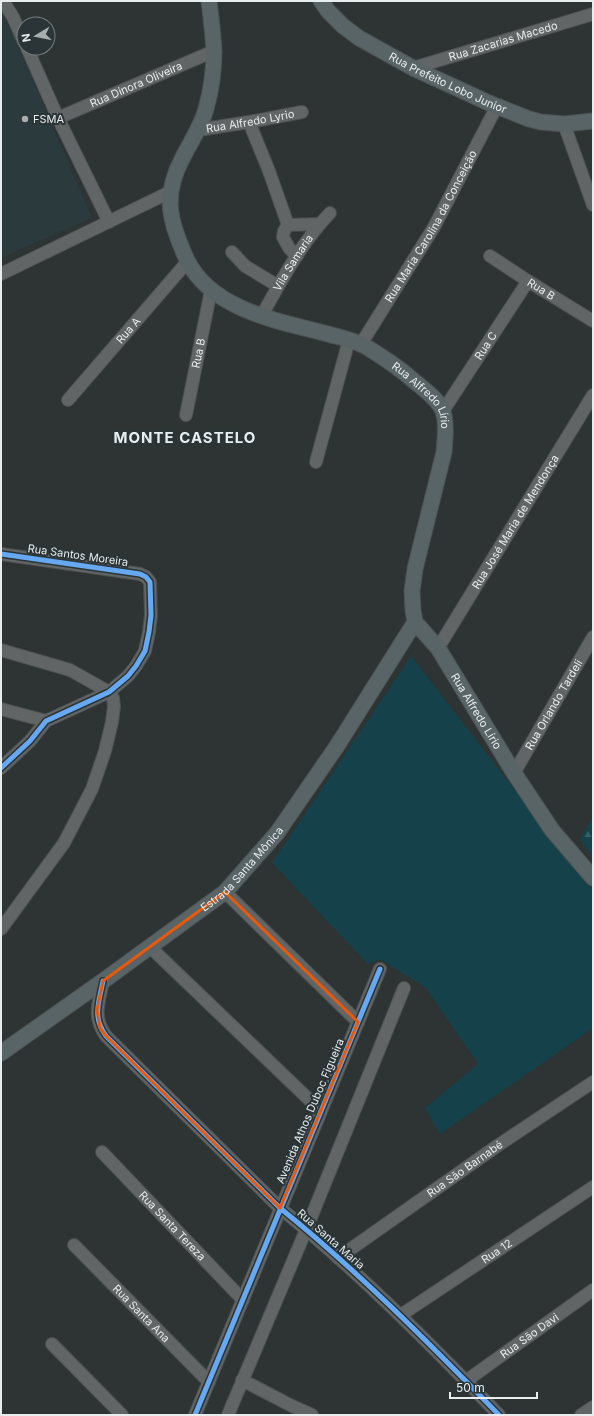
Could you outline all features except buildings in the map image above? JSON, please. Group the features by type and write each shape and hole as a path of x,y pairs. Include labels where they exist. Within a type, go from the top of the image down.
{"main road":[{"name":"Rua Alfredo Lírio","path":"209,1 214,51 210,89 206,110 198,130 181,160 173,179 170,192 170,209 175,232 188,261 197,276 210,290 261,317 355,342 400,368 432,397 443,411 446,435 444,452 415,569 412,590 415,622 438,648 514,773 552,830 593,878"},
{"name":"Rua Prefeito Lobo Junior","path":"321,1 328,11 358,38 413,68 497,106 541,122 564,124 593,121"},
{"name":"Estrada Santa Mônica","path":"1,1053 104,981 225,892 277,833 337,746 415,622"}],"street":[{"path":"3,1 16,24"},
{"name":"Rua Zacarias Macedo","path":"413,68 593,14"},
{"name":"Rua Dinora Oliveira","path":"58,118 214,51"},
{"path":"31,56 58,118 108,222"},
{"name":"Rua Maria Carolina da Conceição","path":"355,342 434,227 497,106"},
{"name":"Rua Alfredo Lyrio","path":"198,130 302,112"},
{"path":"249,122 288,225"},
{"path":"564,124 593,205"},
{"path":"1,274 170,192"},
{"name":"Vila Samaria","path":"261,317 297,256 320,224 330,213"},
{"path":"288,225 320,224"},
{"path":"288,225 284,231 283,237 289,248 297,256"},
{"path":"232,252 245,266 278,286"},
{"name":"Rua B","path":"490,256 593,320"},
{"name":"Rua A","path":"68,400 188,261"},
{"name":"Rua C","path":"443,411 528,281"},
{"name":"Rua B","path":"186,415 210,290"},
{"path":"316,462 355,342"},
{"name":"Rua José Maria de Mendonça","path":"438,648 593,395"},
{"name":"Rua Santos Moreira","path":"1,554 140,574 146,577 150,582 151,615 145,651 128,676 109,692"},
{"name":"Rua Orlando Tardeli","path":"514,773 593,637"},
{"path":"1,650 70,670 109,692 114,701 112,722 92,789 64,842 1,929"},
{"path":"1,768 30,741 46,721 109,692"},
{"path":"1,709 46,721"},
{"path":"225,892 358,1022"},
{"path":"150,947 321,1111"},
{"name":"Avenida Athos Duboc Figueira","path":"195,1415 380,969"},
{"name":"Rua Santa Maria","path":"104,981 97,1010 97,1018 100,1028 106,1036 280,1208 338,1258 401,1316 499,1415"},
{"path":"228,1415 306,1230 404,988"},
{"name":"Rua São Barnabé","path":"338,1258 497,1146 593,1082"},
{"name":"Rua Santa Tereza","path":"102,1152 243,1300"},
{"name":"Rua 12","path":"401,1316 593,1187"},
{"name":"Rua Santa Ana","path":"74,1245 209,1382"},
{"name":"Rua São Davi","path":"466,1381 593,1290"},
{"path":"52,1344 122,1415"},
{"path":"242,1380 312,1415"},
{"path":"581,1415 593,1407"}],"highlighted area":[{"path":"225,892 358,1022 280,1208 106,1036 100,1028 97,1010 103,981"}],"shaded area":[{"name":"FSMA","path":"1,12 7,20 16,41 16,56 22,56 92,218 1,258"}],"green space":[{"path":"411,656 593,891 593,1028 440,1134 425,1108 478,1064 426,988 380,959 368,964 272,863"},
{"path":"593,817 593,857 580,839"}],"cycle path":[{"path":"1,554 140,574 146,577 150,582 151,615 145,651 128,676 109,692 46,721 30,741 1,768"},
{"path":"195,1415 380,969"},
{"path":"103,981 98,1003 98,1016 99,1022 106,1036 280,1208 365,1282 420,1334 499,1415"}],"place":[{"name":"FSMA","path":"25,119"}],"district":[{"name":"MONTE CASTELO","path":"185,438"}]}
